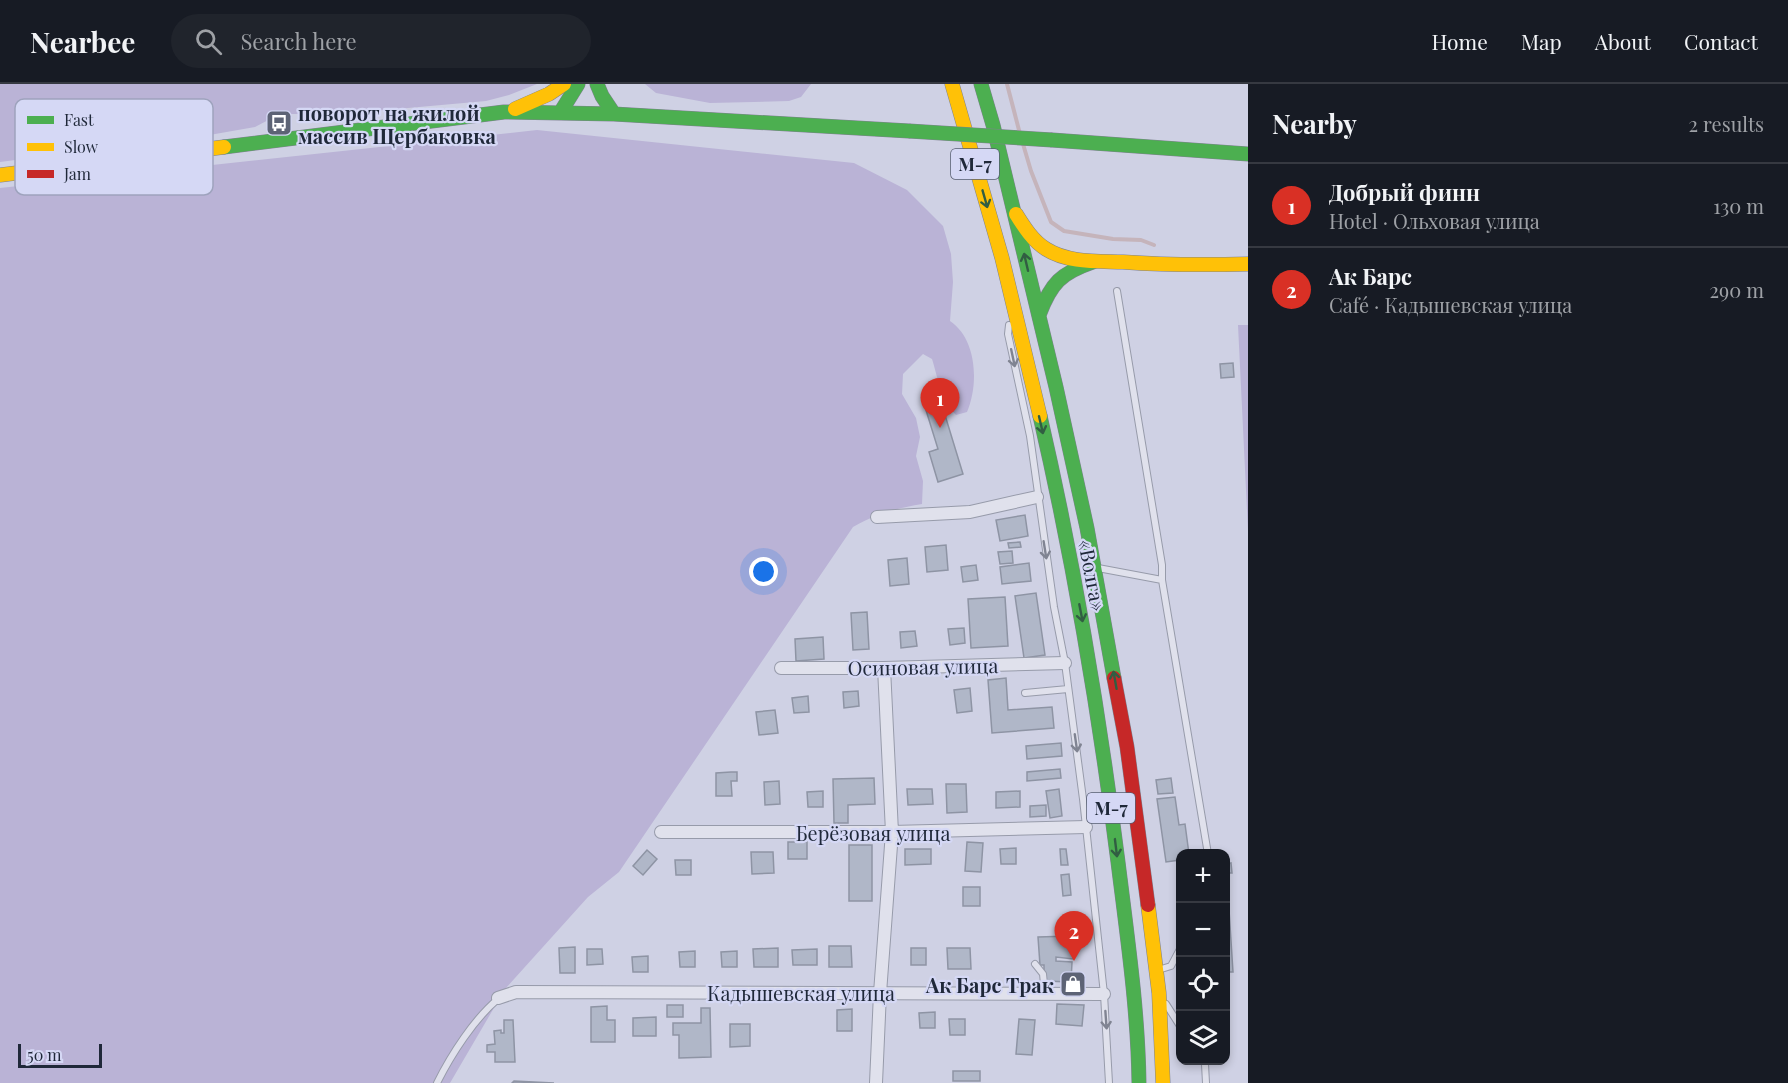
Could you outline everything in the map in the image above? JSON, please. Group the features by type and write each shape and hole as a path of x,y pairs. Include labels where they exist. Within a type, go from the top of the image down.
{"main road":[{"path":"504,112 538,100 564,84"},
{"path":"560,112 578,84"},
{"path":"597,84 614,114"},
{"path":"946,84 958,102"},
{"name":"«Волга»","path":"952,84 1012,300 1057,493 1090,661 1117,848 1134,994 1138,1083"},
{"name":"«Волга»","path":"984,88 1088,528 1127,747 1159,993 1163,1083"},
{"path":"213,148 504,112 560,112 909,131 1248,154"},
{"path":"0,175 15,173"},
{"path":"1013,209 1029,233 1043,247 1066,256 1095,261 1192,265 1248,264"},
{"path":"1039,315 1052,285 1060,276 1073,268 1095,261"}],"street":[{"path":"877,517 970,512 1037,497"},
{"name":"Осиновая улица","path":"781,668 884,668 1065,663"},
{"path":"876,1083 892,832 884,668"},
{"name":"Берёзовая улица","path":"661,832 892,832 1086,827"},
{"name":"Кадышевская улица","path":"498,998 516,992 1104,994"}],"lane":[{"path":"1117,291 1162,565 1162,580 1208,849"},
{"path":"1012,300 1008,334 1030,436 1037,497 1065,663 1086,827 1104,994 1109,1083"},
{"path":"1095,567 1162,580"},
{"path":"1025,693 1068,689"},
{"path":"1156,970 1171,966 1176,957"},
{"path":"1035,964 1043,974 1045,994"},
{"path":"1159,993 1176,1020"},
{"path":"438,1083 445,1067 484,1010 498,998"},
{"path":"1205,1065 1206,1083"}],"shaded area":[{"path":"0,84 537,84 486,101 341,114 289,114 274,117 255,127 213,134 213,99 15,99 15,160 0,162"},
{"path":"645,84 811,84 801,97 789,101 710,103 656,93"},
{"path":"537,130 854,163 907,190 943,226 951,254 953,282 950,321 966,339 970,350 973,363 973,388 967,412 956,415 943,396 932,359 923,354 903,374 902,394 916,418 920,437 916,456 923,481 922,504 886,512 853,527 619,872 588,897 505,989 450,1083 0,1083 0,188 15,186 15,195 213,195 213,165"},
{"path":"1238,325 1248,325 1248,531"}],"building":[{"path":"1233,363 1234,377 1221,378 1220,364"},
{"path":"941,402 963,474 938,482 929,452 938,449 925,407"},
{"path":"1025,515 1028,536 1000,541 996,520"},
{"path":"1020,542 1021,547 1009,548 1008,543"},
{"path":"946,545 948,570 927,572 925,547"},
{"path":"1012,551 1013,563 1000,564 998,552"},
{"path":"907,558 909,584 890,586 888,560"},
{"path":"1029,563 1031,581 1002,584 1000,567"},
{"path":"976,565 978,580 963,582 961,567"},
{"path":"1036,593 1045,655 1024,658 1015,596"},
{"path":"1005,597 1008,646 971,648 968,599"},
{"path":"867,612 869,649 853,650 851,613"},
{"path":"964,628 965,643 950,645 948,629"},
{"path":"915,631 917,646 901,648 900,632"},
{"path":"823,637 824,659 796,661 795,639"},
{"path":"1006,678 1008,710 1052,707 1054,728 992,733 988,680"},
{"path":"970,688 972,711 957,713 954,690"},
{"path":"858,691 859,706 844,708 843,692"},
{"path":"808,696 809,712 794,713 792,698"},
{"path":"775,710 778,733 759,735 756,712"},
{"path":"1061,743 1062,756 1027,759 1026,746"},
{"path":"1060,769 1061,778 1027,781 1027,772"},
{"path":"737,772 737,781 731,781 732,796 716,796 716,773"},
{"path":"874,778 875,804 848,805 848,823 834,823 833,779"},
{"path":"1171,778 1173,793 1158,794 1156,780"},
{"path":"779,781 780,804 765,805 764,782"},
{"path":"946,784 966,784 967,812 947,813"},
{"path":"907,789 932,789 933,804 908,805"},
{"path":"1059,789 1062,816 1050,818 1046,791"},
{"path":"823,791 823,807 808,807 807,792"},
{"path":"1020,791 1020,807 996,808 996,792"},
{"path":"1175,797 1179,825 1185,824 1188,849 1176,849 1176,861 1166,862 1157,799"},
{"path":"1046,805 1046,816 1030,817 1030,806"},
{"path":"788,842 807,842 807,859 788,859"},
{"path":"967,842 983,843 981,872 965,871"},
{"path":"849,845 872,845 872,901 849,901"},
{"path":"1016,848 1016,864 1001,864 1000,849"},
{"path":"905,849 931,849 931,864 905,865"},
{"path":"1060,849 1066,849 1068,865 1061,865"},
{"path":"647,850 657,859 643,875 633,866"},
{"path":"751,852 773,852 774,873 752,874"},
{"path":"675,860 691,860 691,875 676,875"},
{"path":"1069,874 1071,895 1063,896 1061,875"},
{"path":"963,887 980,887 980,906 963,906"},
{"path":"1230,926 1233,972 1230,972"},
{"path":"1071,936 1073,959 1056,957 1056,961 1072,962 1071,982 1044,981 1044,965 1040,965 1038,937"},
{"path":"829,946 851,946 852,967 829,967"},
{"path":"575,947 575,973 560,973 559,948"},
{"path":"778,948 778,967 754,967 753,949"},
{"path":"911,948 926,948 926,965 911,965"},
{"path":"947,948 970,948 971,969 948,969"},
{"path":"587,949 602,949 603,964 587,965"},
{"path":"817,949 817,965 793,965 792,950"},
{"path":"695,951 695,967 680,967 679,952"},
{"path":"737,951 737,967 722,967 721,952"},
{"path":"648,956 648,972 633,972 632,957"},
{"path":"1057,1004 1084,1005 1082,1026 1056,1024"},
{"path":"667,1005 683,1005 683,1017 667,1017"},
{"path":"607,1006 607,1020 615,1020 615,1042 591,1042 591,1007"},
{"path":"701,1008 710,1008 711,1057 679,1058 679,1035 673,1035 673,1023 701,1023"},
{"path":"852,1009 852,1031 837,1031 837,1010"},
{"path":"935,1012 935,1028 920,1028 919,1013"},
{"path":"656,1017 656,1036 633,1036 633,1018"},
{"path":"949,1019 965,1019 965,1035 950,1035"},
{"path":"1019,1019 1035,1020 1032,1055 1016,1054"},
{"path":"504,1020 513,1020 515,1062 495,1062 495,1052 487,1052 487,1045 495,1044 494,1031 501,1030 501,1033 504,1033"},
{"path":"730,1024 750,1024 750,1046 730,1047"},
{"path":"953,1071 980,1071 980,1081 953,1081"},
{"path":"514,1081 554,1083 512,1083"}],"waterway":[{"path":"1007,84 1020,134"},
{"path":"1023,144 1051,222 1064,231 1113,239 1141,240 1154,245"}],"traffic: fast":[{"path":"560,113 578,84"},
{"path":"597,84 614,114"},
{"path":"981,84 1056,387 1087,528 1114,678"},
{"path":"224,147 504,112 614,114 909,131"},
{"path":"909,131 1052,140"},
{"path":"1052,140 1248,154"},
{"path":"1039,315 1048,295 1058,281 1073,270 1093,262"},
{"path":"1040,416 1075,582 1103,750 1132,972 1139,1083"}],"traffic: slow":[{"path":"515,109 549,94 564,84"},
{"path":"952,84 1002,258 1040,416"},
{"path":"213,148 224,147"},
{"path":"0,175 15,173"},
{"path":"1016,214 1041,246 1055,254 1073,259 1201,265 1248,264"},
{"path":"1148,905 1159,993 1163,1083"}],"traffic: jam":[{"path":"1114,678 1127,747 1148,905"}],"place":[{"name":"поворот на жилой массив Щербаковка","path":"279,123"},
{"name":"Добрый финн","path":"940,428"},
{"name":"Ак Барс","path":"1074,961"},
{"name":"Ак Барс Трак","path":"1073,984"}]}
